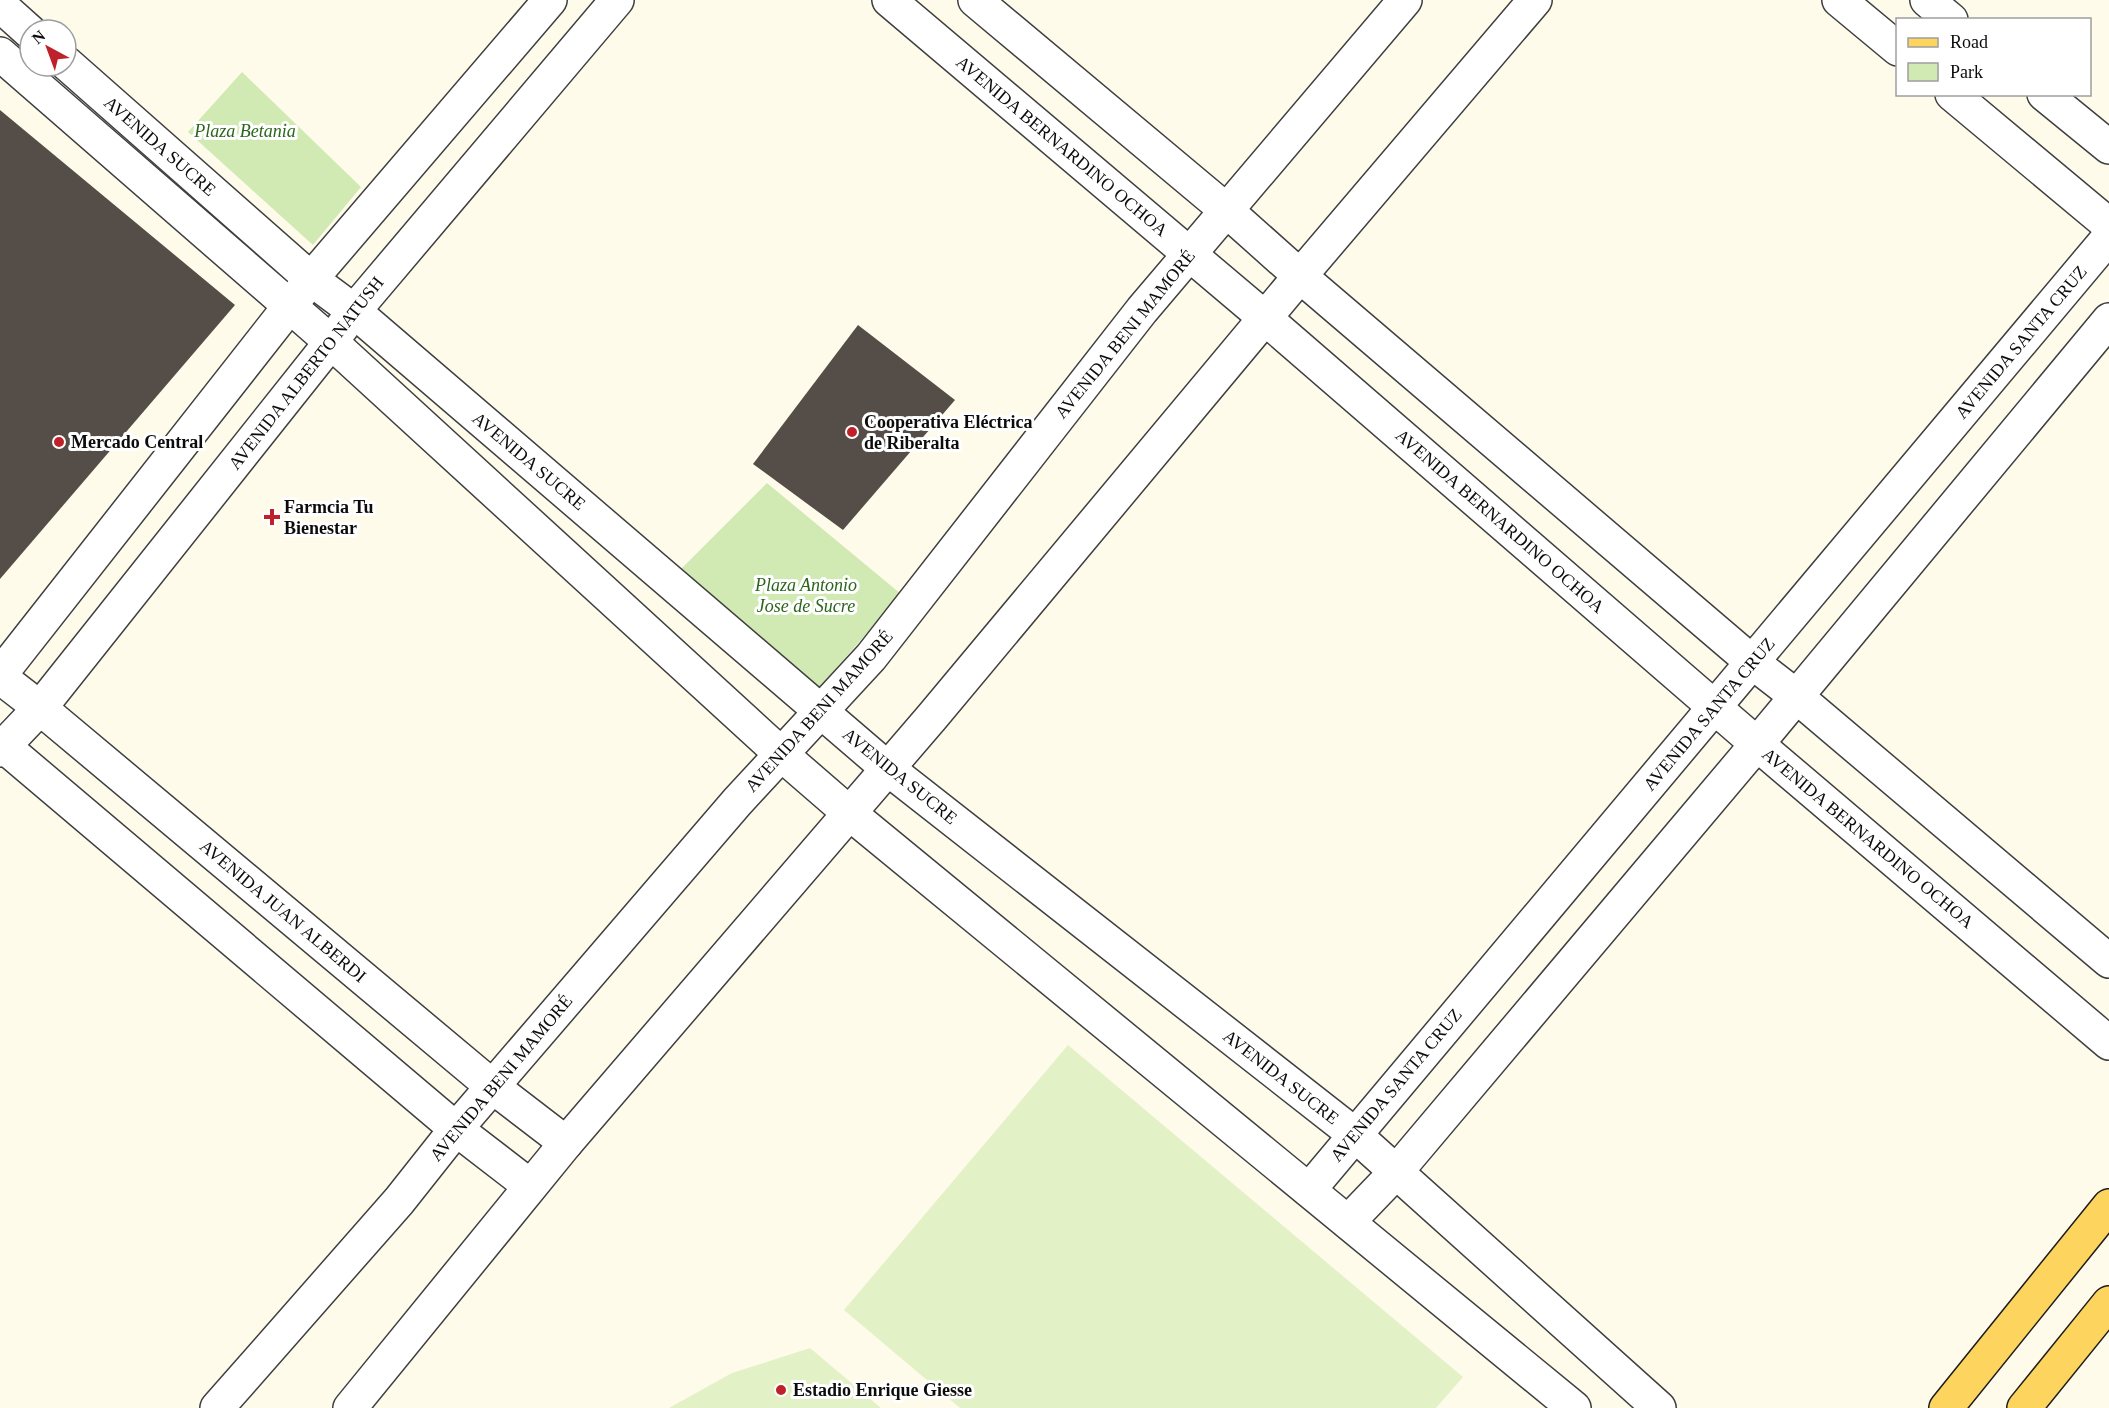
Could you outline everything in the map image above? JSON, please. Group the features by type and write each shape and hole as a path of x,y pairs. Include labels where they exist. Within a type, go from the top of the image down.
{"main road":[{"path":"1946,1408 2109,1206"},
{"path":"2024,1408 2109,1303"}],"street":[{"path":"0,676 311,279 550,0"},
{"name":"AVENIDA ALBERTO NATUSH","path":"1,746 40,708 332,342 354,311 617,0"},
{"name":"AVENIDA BERNARDINO OCHOA","path":"889,0 1265,318 1757,744 2109,1043"},
{"path":"975,0 1226,210 1300,276 1752,662 1796,696 2109,961"},
{"name":"AVENIDA BENI MAMORÉ","path":"217,1408 399,1201 456,1129 737,802 871,657 1142,310 1405,0"},
{"path":"350,1408 566,1143 597,1110 848,812 932,717 1300,276 1535,0"},
{"path":"1839,0 1896,47"},
{"path":"1927,0 1949,18"},
{"path":"0,5 18,21"},
{"name":"AVENIDA SUCRE","path":"0,54 332,342 781,754 848,812 1574,1408"},
{"name":"AVENIDA SUCRE","path":"78,74 311,279 354,311 887,768 1354,1134 1659,1408"},
{"path":"1954,96 2109,225"},
{"path":"2046,96 2109,147"},
{"name":"AVENIDA SANTA CRUZ","path":"1309,1190 2109,237"},
{"path":"1348,1222 1396,1172 1757,744 2109,320"},
{"name":"AVENIDA JUAN ALBERDI","path":"0,676 493,1087 566,1143"},
{"path":"1,746 456,1129 530,1186"}],"green space":[{"name":"Plaza Betania","path":"242,72 361,187 313,245 188,132"},
{"name":"Plaza Antonio Jose de Sucre","path":"767,483 901,594 818,689 681,569"},
{"path":"1068,1045 1463,1377 1436,1408 960,1408 844,1310"},
{"name":"Estadio Enrique Giesse","path":"810,1348 881,1408 669,1408 732,1373"}],"building":[{"name":"Mercado Central","path":"0,110 235,305 0,579"},
{"name":"Cooperativa Eléctrica de Riberalta","path":"858,325 955,400 843,530 753,464"}],"place":[{"name":"Cooperativa Eléctrica de Riberalta","path":"852,432"},
{"name":"Mercado Central","path":"59,442"},
{"name":"Farmcia Tu Bienestar","path":"272,517"},
{"name":"Estadio Enrique Giesse","path":"781,1390"}]}
